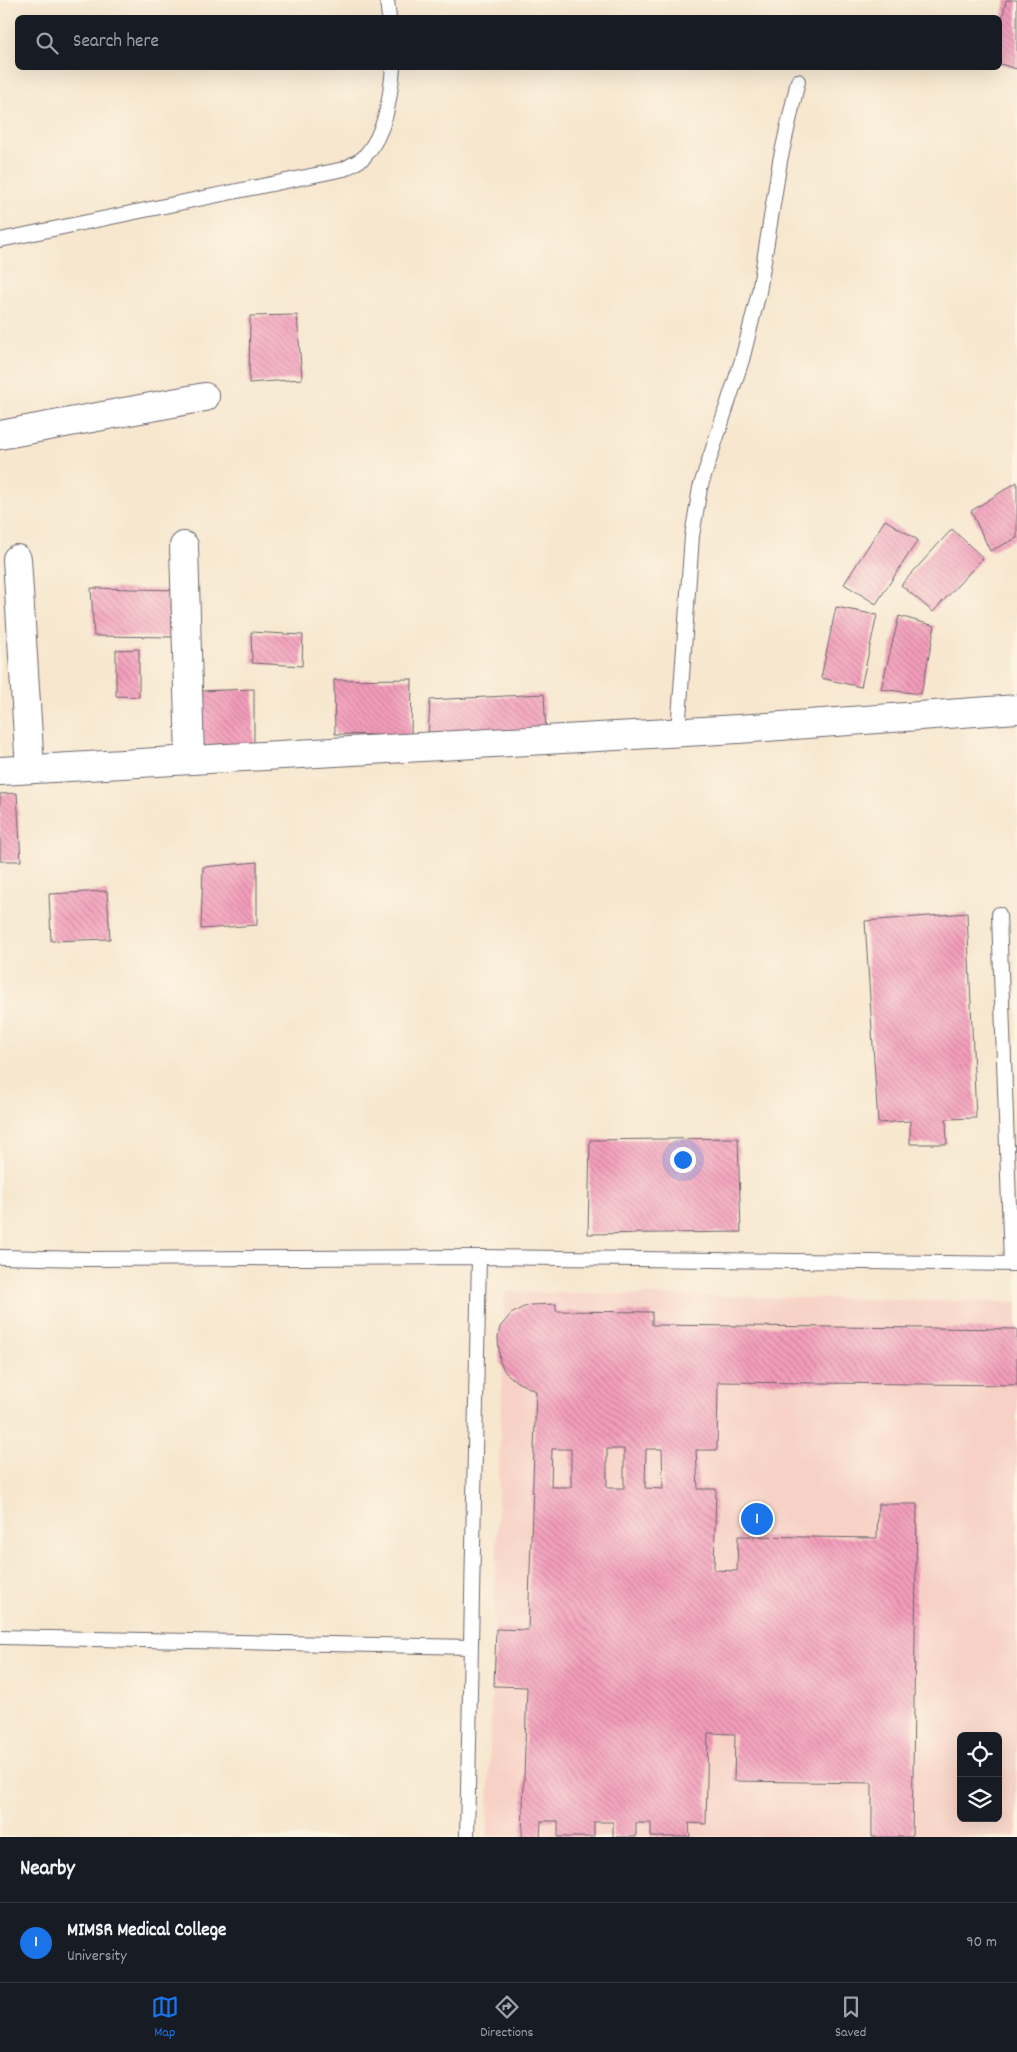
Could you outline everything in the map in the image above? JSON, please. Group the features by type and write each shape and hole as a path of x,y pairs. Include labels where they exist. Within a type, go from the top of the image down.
{"street":[{"path":"0,435 205,397"},
{"path":"184,546 190,759"},
{"path":"17,559 30,769"},
{"path":"0,771 678,732 1017,709"}],"lane":[{"path":"387,0 389,15"},
{"path":"0,240 344,169 363,158 380,134 390,96 393,70"},
{"path":"678,732 692,536 700,488 742,360 759,292 780,161 798,81"},
{"path":"0,1257 86,1259 478,1257 1014,1264 999,914"},
{"path":"468,1837 478,1257"},
{"path":"0,1637 471,1647"}],"shaded area":[{"path":"505,1292 1017,1302 1017,1837 487,1837"}],"building":[{"path":"1006,0 1017,0 1017,69 1002,65 1002,20"},
{"path":"297,315 302,379 249,383 250,316"},
{"path":"1017,482 1017,538 990,551 971,511"},
{"path":"885,520 918,540 876,604 844,584"},
{"path":"952,529 983,558 933,612 901,585"},
{"path":"91,588 177,590 177,637 94,636"},
{"path":"836,607 877,615 861,687 821,678"},
{"path":"899,616 935,626 921,694 881,689"},
{"path":"251,632 303,635 302,666 252,663"},
{"path":"139,649 139,697 116,696 116,650"},
{"path":"412,679 411,736 335,734 334,680"},
{"path":"254,689 254,750 199,751 201,691"},
{"path":"544,694 546,733 428,739 430,700"},
{"path":"17,793 21,861 0,861 0,794"},
{"path":"257,862 257,925 201,929 203,867"},
{"path":"107,891 110,939 51,941 49,894"},
{"path":"967,913 976,1118 946,1119 947,1144 910,1144 910,1121 878,1123 865,921"},
{"path":"738,1138 741,1232 588,1234 590,1140"},
{"path":"556,1304 556,1311 652,1312 652,1325 1017,1329 1017,1385 718,1382 717,1450 696,1450 698,1489 716,1489 714,1570 737,1571 738,1536 877,1538 878,1504 917,1504 912,1837 872,1837 872,1783 734,1781 735,1734 708,1733 706,1824 689,1823 690,1837 651,1837 651,1823 636,1823 636,1837 613,1837 613,1822 594,1822 594,1837 558,1837 558,1821 541,1821 540,1837 522,1837 527,1687 494,1686 496,1629 528,1630 536,1391 517,1382 505,1372 500,1362 498,1338 500,1327 511,1314 530,1305","holes":["552,1449 571,1449 571,1487 551,1487","607,1449 624,1449 624,1488 607,1488","646,1449 662,1449 663,1489 645,1488"]}],"place":[{"name":"MIMSR Medical College","path":"757,1519"}]}
